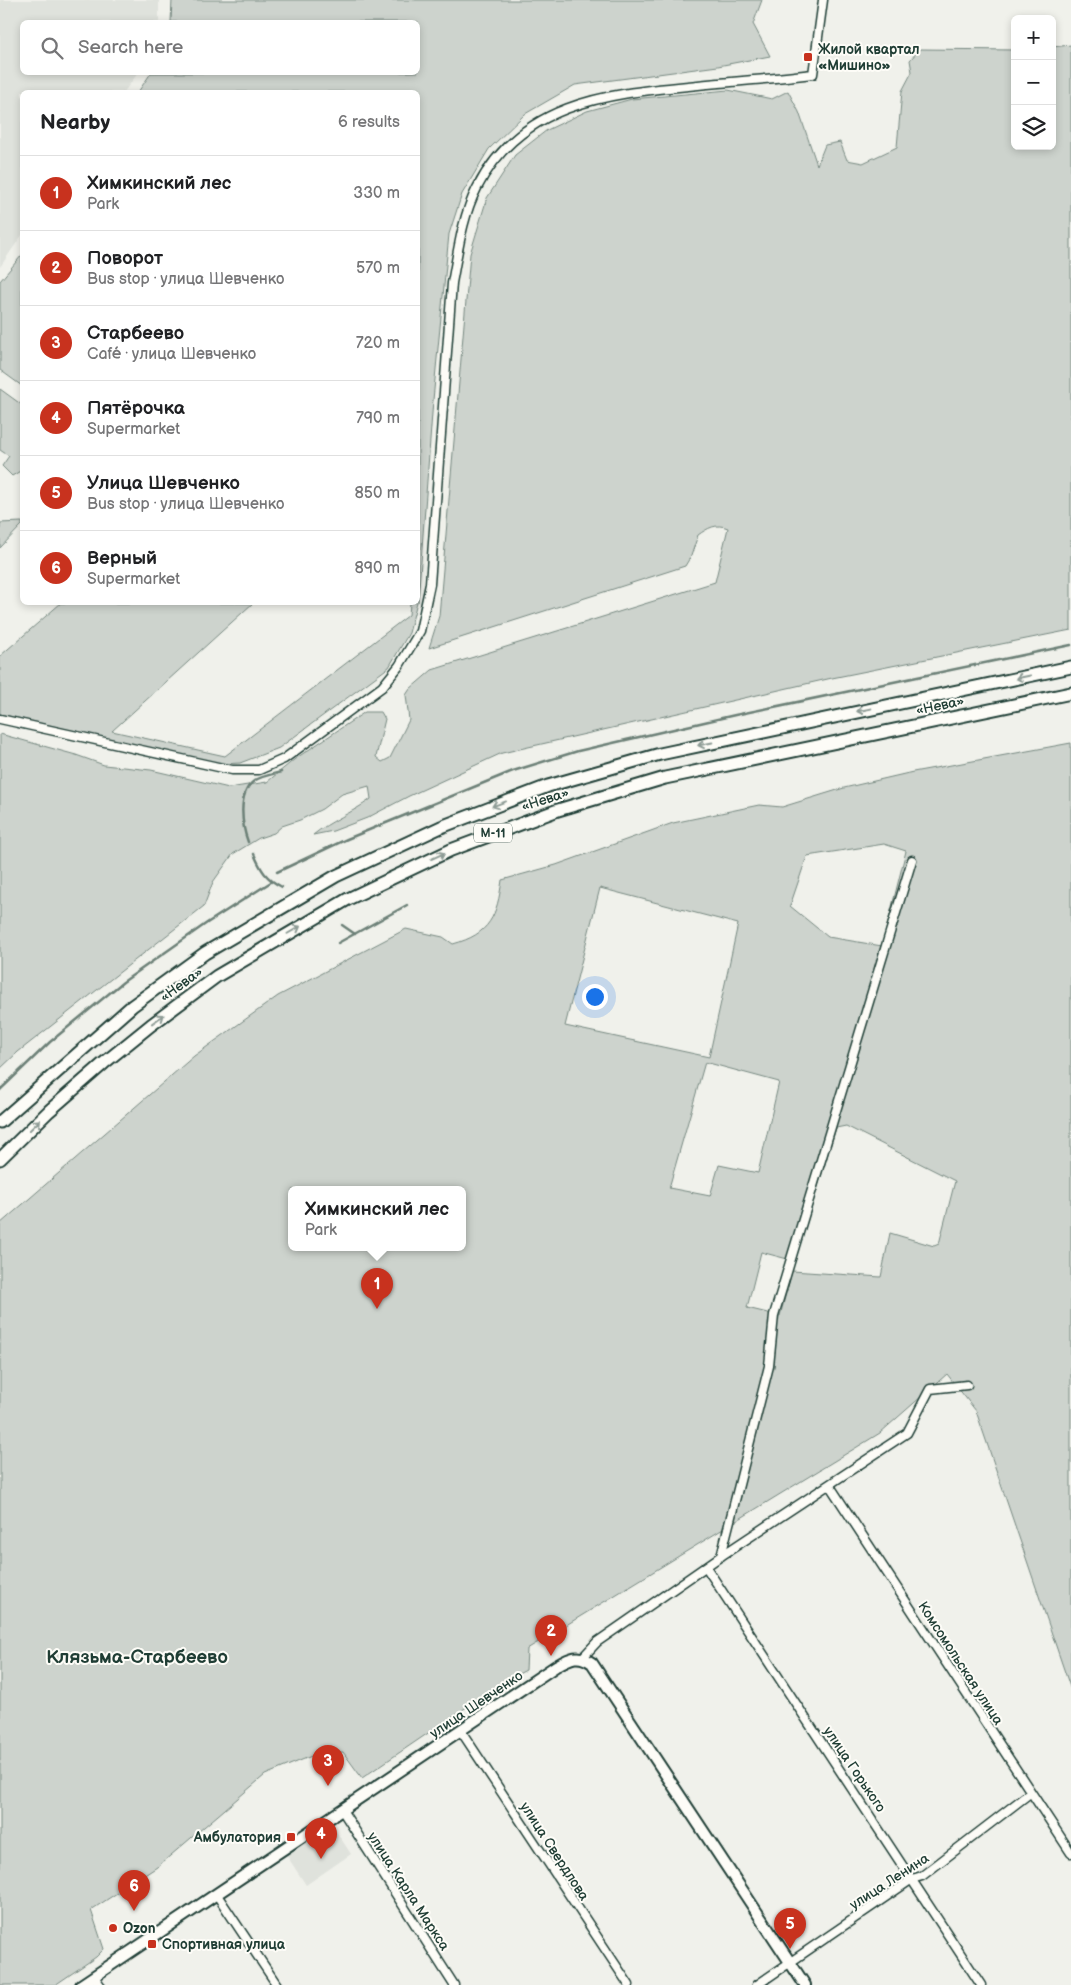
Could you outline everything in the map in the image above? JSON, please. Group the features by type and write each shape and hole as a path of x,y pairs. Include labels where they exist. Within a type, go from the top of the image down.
{"highway":[{"name":"«Нева»","path":"0,1122 31,1092 132,1006 198,958 336,876 441,827 548,786 660,754 1071,667"},
{"name":"«Нева»","path":"0,1159 49,1111 104,1063 150,1025 217,976 348,899 451,850 558,810 665,778 1071,693"}],"main road":[{"name":"улица Шевченко","path":"82,1985 97,1981 217,1894 556,1666 571,1658 583,1657"},
{"path":"583,1657 592,1663 805,1985"}],"street":[{"path":"0,719 232,770 259,770 284,759 382,687 399,666 420,630 430,584 452,283 461,234 477,188 492,164 509,143 544,118 581,103 623,92 813,74 824,0"},
{"path":"721,1556 769,1366 774,1315 912,860"},
{"path":"583,1657 597,1642 721,1556 830,1486 907,1433 930,1389 967,1385"},
{"name":"Комсомольская улица","path":"830,1486 1071,1854"},
{"name":"улица Горького","path":"706,1567 981,1985"},
{"name":"улица Свердлова","path":"461,1731 629,1985"},
{"name":"улица Ленина","path":"757,1985 912,1879 922,1876 1030,1793"},
{"name":"улица Карла Маркса","path":"342,1810 454,1985"},
{"path":"217,1894 277,1985"}],"shaded area":[{"path":"0,0 159,0 159,20 20,20 20,75 137,75 125,90 20,90 20,238 0,267"},
{"path":"172,0 762,0 753,24 770,56 718,66 575,85 525,114 489,149 462,194 449,234 433,400 420,575 420,90 139,90 150,75 420,75 420,20 171,20"},
{"path":"1071,45 1071,630 832,678 502,753 409,796 367,818 333,831 313,835 371,799 369,786 342,794 322,809 300,820 282,826 274,833 259,838 233,854 213,882 204,906 18,1052 0,1069 0,734 76,755 104,765 151,770 229,788 267,782 295,759 365,712 381,712 385,719 376,757 382,762 390,758 409,720 406,695 410,689 432,670 715,582 728,528 720,526 709,528 698,535 691,556 685,566 429,648 439,616 470,254 487,198 515,155 547,130 587,111 632,99 728,90 772,99 788,91 799,112 817,165 825,145 840,142 847,160 863,163 897,147 902,91 912,72 910,60 920,49 1011,50 1011,150 1056,150 1056,47"},
{"path":"20,257 20,385 0,370 0,281"},
{"path":"0,389 20,404 20,471 12,476 2,466 9,456 0,450"},
{"path":"20,522 20,527 0,548 0,523"},
{"path":"59,605 251,605 112,731 225,756 409,615 410,605 416,605 409,633 389,667 279,748 240,763 221,764 0,714 0,656"},
{"path":"1071,743 1071,1690 976,1411 947,1374 880,1433 527,1649 526,1670 505,1681 362,1778 343,1752 319,1753 265,1775 157,1867 91,1910 104,1949 96,1957 55,1985 0,1985 0,1224 194,1056 278,996 406,929 443,937 453,944 466,940 476,935 490,922 497,904 502,880 556,865 673,823 759,805 782,807 844,788 913,772","holes":["884,844 906,851 882,946 828,937 790,906 807,856","600,888 738,924 709,1057 565,1026","705,1062 779,1082 758,1173 719,1165 710,1196 669,1188","846,1126 955,1181 939,1244 934,1246 890,1233 881,1277 792,1271 780,1316 747,1308 761,1252 795,1261 836,1128"]},
{"path":"332,1825 351,1854 306,1885 285,1853"}],"waterway":[{"path":"277,872 347,839 513,771 578,751 735,715 1071,645"},
{"path":"248,842 242,810 245,793 249,786 257,779 281,772"},
{"path":"254,854 265,874 282,887"},
{"path":"0,1090 50,1042 123,982 207,923 271,882"},
{"path":"338,943 407,905"},
{"path":"342,925 355,934"}],"place":[{"name":"Жилой квартал «Мишино»","path":"808,57"},
{"name":"Химкинский лес","path":"377,1309"},
{"name":"Поворот","path":"551,1656"},
{"name":"Старбеево","path":"328,1786"},
{"name":"Амбулатория","path":"291,1837"},
{"name":"Пятёрочка","path":"321,1859"},
{"name":"Верный","path":"134,1911"},
{"name":"Ozon","path":"113,1928"},
{"name":"Спортивная улица","path":"152,1944"},
{"name":"Улица Шевченко","path":"790,1949"}],"district":[{"name":"Клязьма-Старбеево","path":"137,1656"}]}
